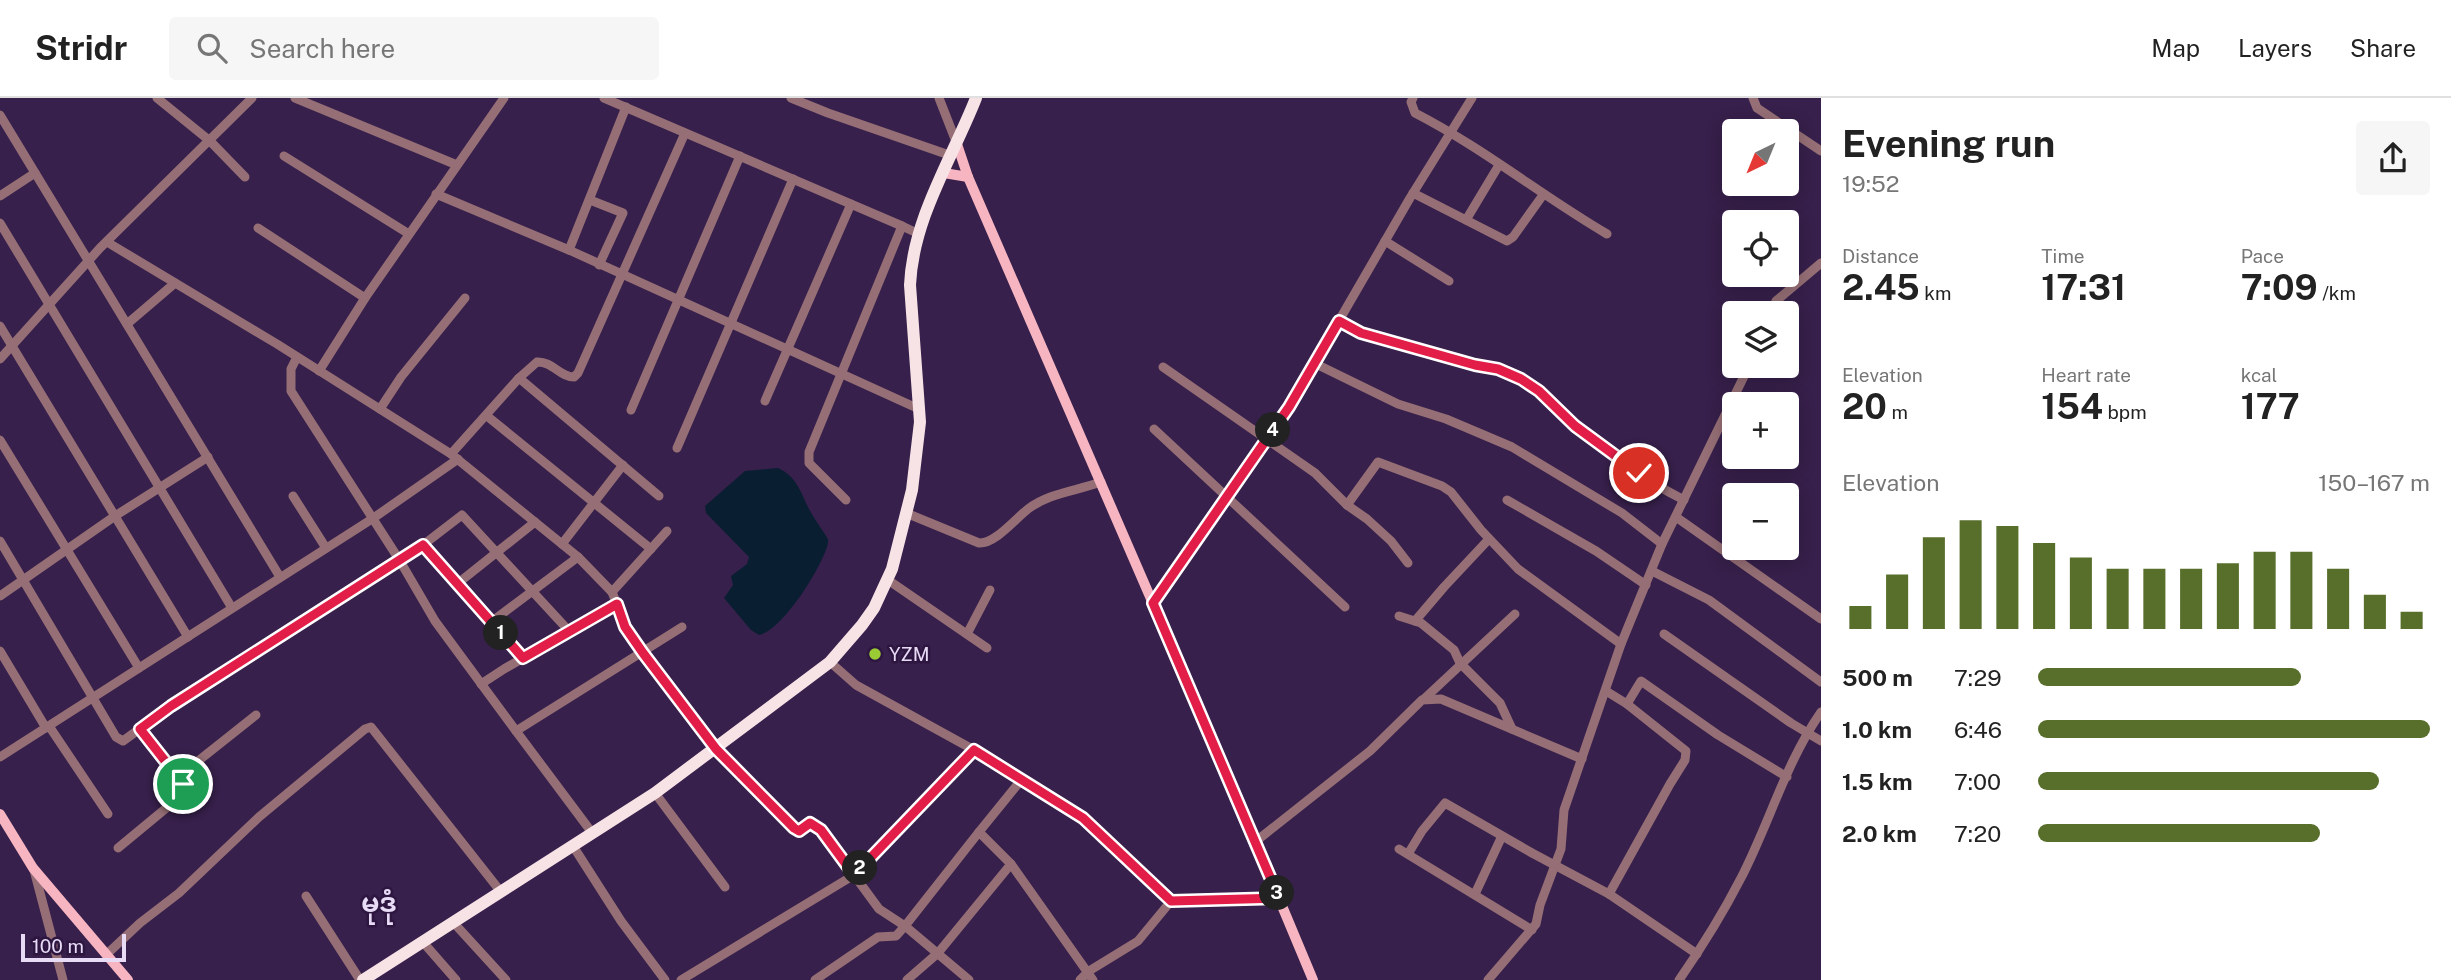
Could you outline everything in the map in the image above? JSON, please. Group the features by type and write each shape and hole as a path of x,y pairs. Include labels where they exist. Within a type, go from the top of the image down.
{"highway":[{"path":"361,980 593,834 716,749 830,662 874,608 888,580 914,477 920,422 910,285 917,233 976,98"}],"main road":[{"path":"954,150 1101,482 1313,980"},
{"path":"944,173 968,177"},
{"path":"0,814 33,868 128,980"}],"street":[{"path":"157,98 210,141 245,177"},
{"path":"0,359 107,242 252,98"},
{"path":"295,98 457,165"},
{"path":"319,371 365,298 503,98"},
{"path":"604,98 917,233"},
{"path":"791,98 828,113 954,150"},
{"path":"939,98 954,150"},
{"path":"1413,98 1411,102 1415,113 1451,132 1543,195 1607,234"},
{"path":"1153,603 1289,407 1413,193 1472,98"},
{"path":"1753,98 1758,108 1821,151"},
{"path":"569,250 626,107"},
{"path":"0,115 280,577"},
{"path":"0,757 372,519 454,457 519,378 537,362 542,362 568,377 574,377 685,133"},
{"path":"284,156 409,234"},
{"path":"631,410 740,156"},
{"path":"1466,220 1499,165"},
{"path":"0,196 35,173"},
{"path":"677,448 793,179"},
{"path":"1413,193 1507,241 1513,237 1543,195"},
{"path":"436,194 569,250 919,409"},
{"path":"590,200 623,214 600,265"},
{"path":"765,401 851,204"},
{"path":"0,223 232,608"},
{"path":"846,500 812,466 808,458 902,226"},
{"path":"258,228 365,298"},
{"path":"1385,241 1449,281"},
{"path":"107,242 297,356 454,457 578,557 612,592 625,627 716,749 794,828 799,831 810,823 821,830 879,909 905,926 969,980"},
{"path":"1776,301 1821,263"},
{"path":"127,324 175,283"},
{"path":"380,409 401,377 464,298"},
{"path":"1339,321 1361,333 1498,369 1521,379 1539,391 1575,426 1619,460 1662,489 1685,500"},
{"path":"0,326 188,637"},
{"path":"297,356 291,369 291,390 435,621 593,834"},
{"path":"1314,363 1398,404 1446,419 1512,447 1622,513 1662,544"},
{"path":"1163,367 1315,473 1347,505 1375,526 1408,563"},
{"path":"519,378 659,496"},
{"path":"1488,980 1536,924 1540,905 1561,849 1564,810 1621,644 1662,544 1743,378"},
{"path":"487,416 651,549"},
{"path":"1154,429 1345,607"},
{"path":"0,440 139,668"},
{"path":"0,596 115,516 208,457"},
{"path":"1347,505 1380,461 1442,486 1451,492 1489,539 1518,569 1621,644"},
{"path":"562,544 623,465"},
{"path":"906,513 986,544 1044,498 1101,482"},
{"path":"293,496 326,548"},
{"path":"1507,500 1596,551 1646,585"},
{"path":"0,541 120,740 127,740 239,662 400,561 462,515 569,631"},
{"path":"1676,517 1821,620"},
{"path":"457,584 535,522"},
{"path":"612,592 667,531"},
{"path":"1415,621 1489,539"},
{"path":"423,545 523,658"},
{"path":"491,622 578,557"},
{"path":"1652,571 1709,600 1821,682"},
{"path":"888,580 987,648"},
{"path":"967,634 990,590"},
{"path":"481,684 617,604"},
{"path":"1255,842 1370,751 1460,663 1515,614"},
{"path":"1399,616 1415,621 1440,636 1454,650 1460,663 1500,703 1512,729"},
{"path":"516,731 682,627"},
{"path":"1664,634 1821,741"},
{"path":"0,651 108,814"},
{"path":"830,662 856,685 974,750 1083,818 1171,901 1279,898"},
{"path":"1627,704 1641,681 1718,735 1787,777"},
{"path":"1606,691 1627,704 1686,751 1685,760 1609,894"},
{"path":"1422,700 1441,699 1582,759"},
{"path":"1679,980 1741,878 1808,733 1821,712"},
{"path":"140,729 173,771 183,774 256,715"},
{"path":"107,954 140,923 179,893 259,817 365,729 371,727 500,892"},
{"path":"681,980 854,875 974,750"},
{"path":"118,848 176,800 183,784 179,774"},
{"path":"815,980 878,937 896,936 1021,779"},
{"path":"655,793 725,887"},
{"path":"1532,930 1403,851 1445,803 1609,894 1697,954"},
{"path":"979,832 1011,863 1093,980"},
{"path":"1475,894 1502,836"},
{"path":"573,846 621,921 665,980"},
{"path":"907,980 938,953 1011,863"},
{"path":"33,868 63,980"},
{"path":"306,896 361,980"},
{"path":"1080,980 1088,971 1138,941 1171,901"},
{"path":"453,922 506,980"},
{"path":"422,941 456,980"}],"water":[{"path":"778,468 797,485 828,543 818,567 790,610 768,631 759,635 751,630 724,598 733,585 731,576 747,564 749,557 706,513 705,506 745,471"}],"place":[{"name":"YZM","path":"875,654"}],"district":[{"name":"မုဒုံ","path":"379,902"}],"route":[{"path":"183,784 179,774 173,771 140,729 272,640 423,545 523,658 617,604 625,627 716,749 794,828 799,831 810,823 821,830 854,875 974,750 1083,818 1171,901 1279,898 1153,603 1289,407 1339,321 1361,333 1409,348 1498,369 1521,379 1539,391 1575,426 1639,473"}]}
